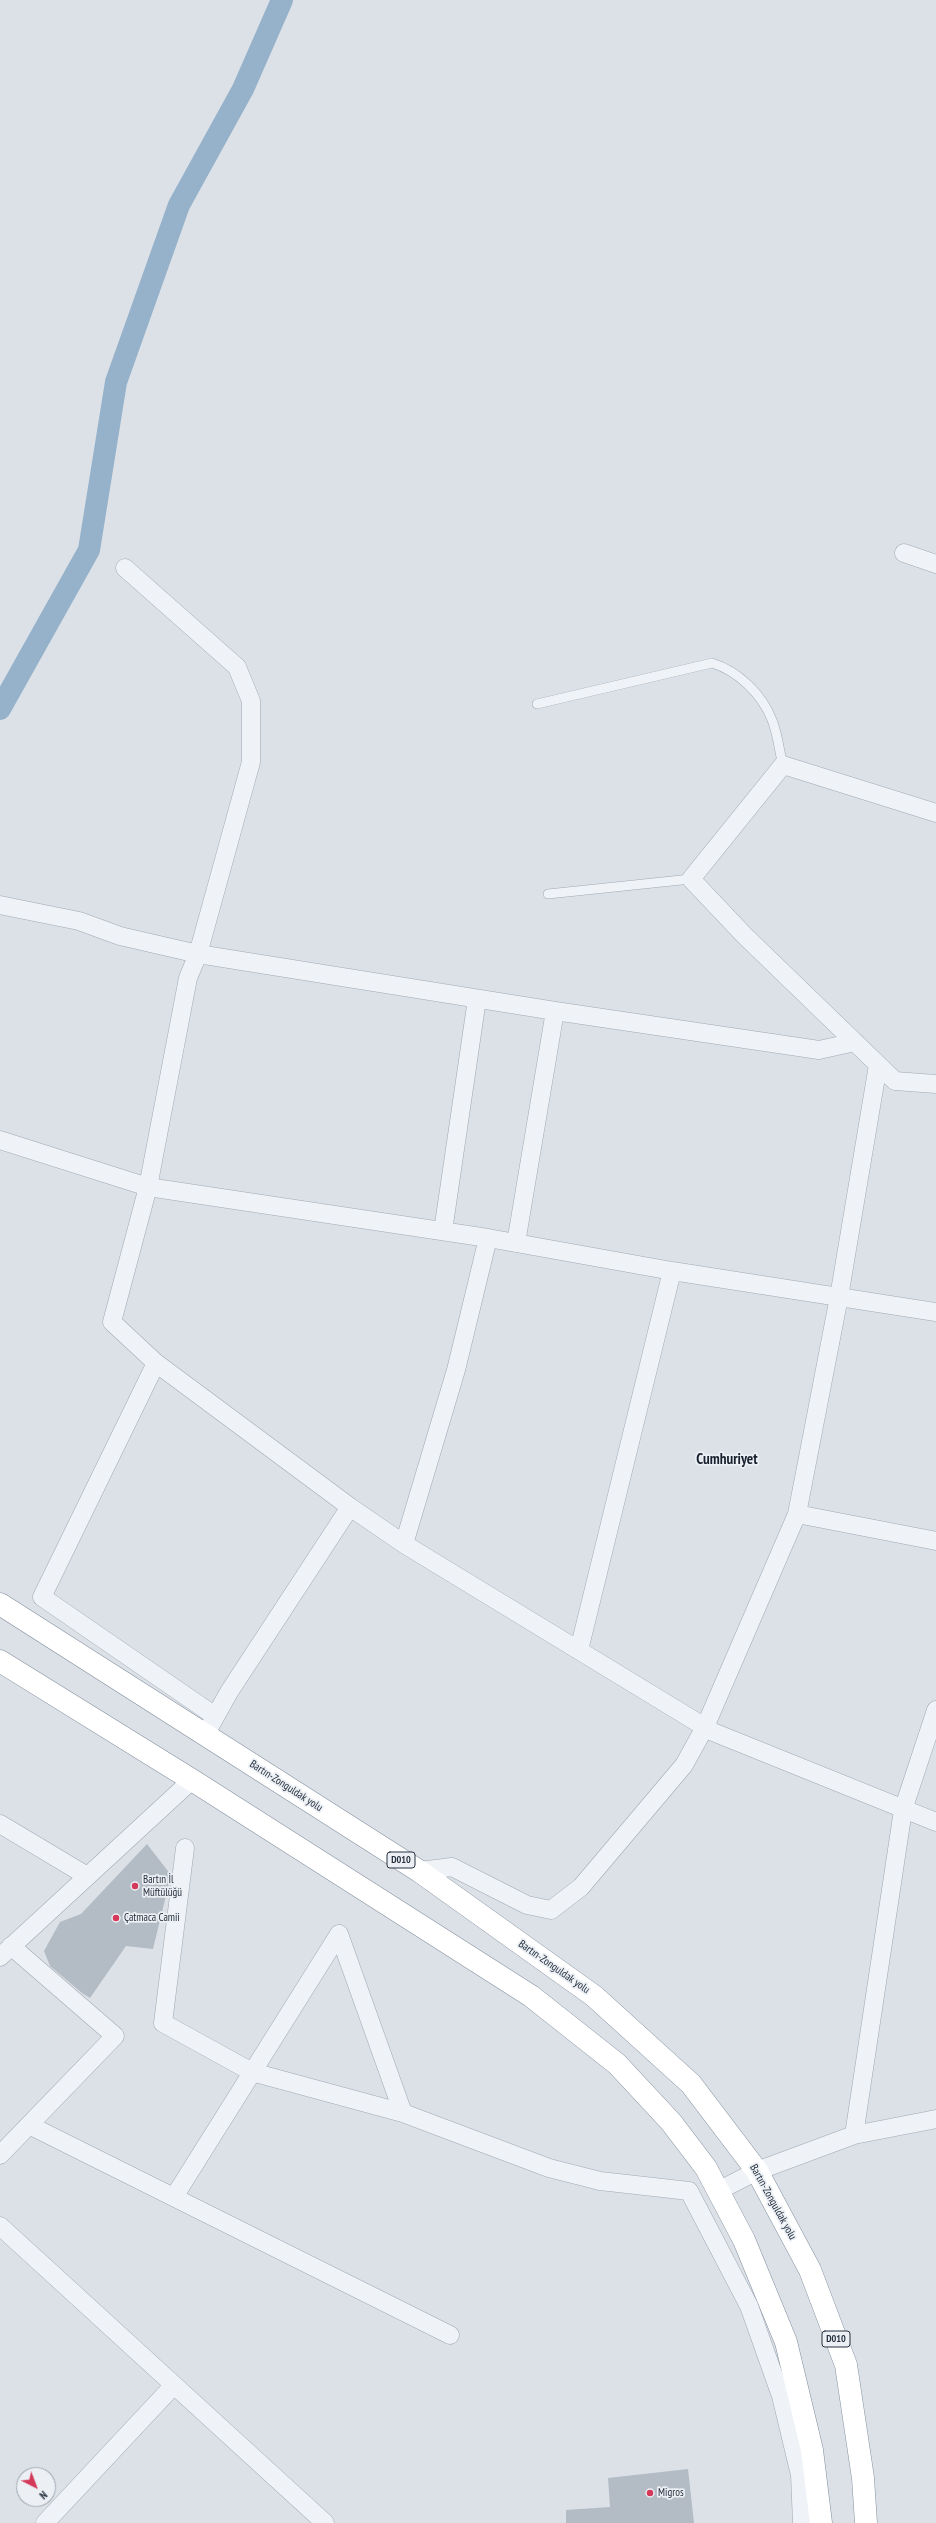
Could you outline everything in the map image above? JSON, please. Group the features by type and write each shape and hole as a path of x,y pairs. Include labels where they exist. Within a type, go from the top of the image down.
{"highway":[{"name":"Bartın-Zonguldak yolu","path":"0,1604 210,1726 419,1871 594,1996 692,2084 757,2171 810,2270 846,2365 863,2478 866,2523"},
{"path":"0,1661 192,1780 531,1996 616,2064 670,2122 706,2168 744,2240 786,2342 812,2450 821,2523"}],"street":[{"path":"904,553 936,564"},
{"path":"125,568 238,667 251,701 251,762 198,954 188,978 148,1187 112,1322 156,1363 350,1507 404,1544 705,1727 903,1810 936,1822"},
{"path":"936,813 783,765 691,879 744,935 895,1081 936,1084"},
{"path":"0,905 79,921 120,936 198,954 555,1012 819,1050 855,1042"},
{"path":"443,1231 477,999"},
{"path":"516,1243 555,1012"},
{"path":"419,1871 452,1867 527,1906 551,1910 581,1887 684,1765 705,1727 797,1514 839,1297 878,1065"},
{"path":"0,1140 148,1187 488,1238 672,1271 936,1312"},
{"path":"404,1544 456,1370 488,1238"},
{"path":"579,1650 672,1271"},
{"path":"156,1363 42,1597 210,1726 229,1692 350,1507"},
{"path":"797,1514 936,1541"},
{"path":"854,2135 903,1810 936,1710"},
{"path":"0,2155 115,2036 6,1951 192,1780"},
{"path":"0,1824 87,1876"},
{"path":"185,1848 163,2023 252,2072 403,2113 549,2168 600,2181 689,2191 749,2306 781,2396 800,2475 802,2523"},
{"path":"174,2197 339,1934 403,2113"},
{"path":"718,2191 757,2171 854,2135 936,2119"},
{"path":"29,2125 450,2335"},
{"path":"0,2226 174,2385 316,2520"},
{"path":"45,2523 174,2385"}],"lane":[{"path":"537,704 712,663 729,670 753,690 772,719 783,765"},
{"path":"548,894 691,879"}],"building":[{"name":"Çatmaca Camii","path":"147,1844 171,1875 153,1949 126,1946 90,1998 50,1966 44,1951 60,1922 81,1914"},
{"name":"Migros","path":"688,2469 694,2523 566,2523 566,2510 610,2507 608,2478"}],"waterway":[{"path":"0,709 89,550 116,382 179,205 243,89 282,0"}],"place":[{"name":"Bartın İl Müftülüğü","path":"135,1886"},
{"name":"Çatmaca Camii","path":"116,1918"},
{"name":"Migros","path":"650,2493"}],"district":[{"name":"Cumhuriyet","path":"727,1460"}]}
